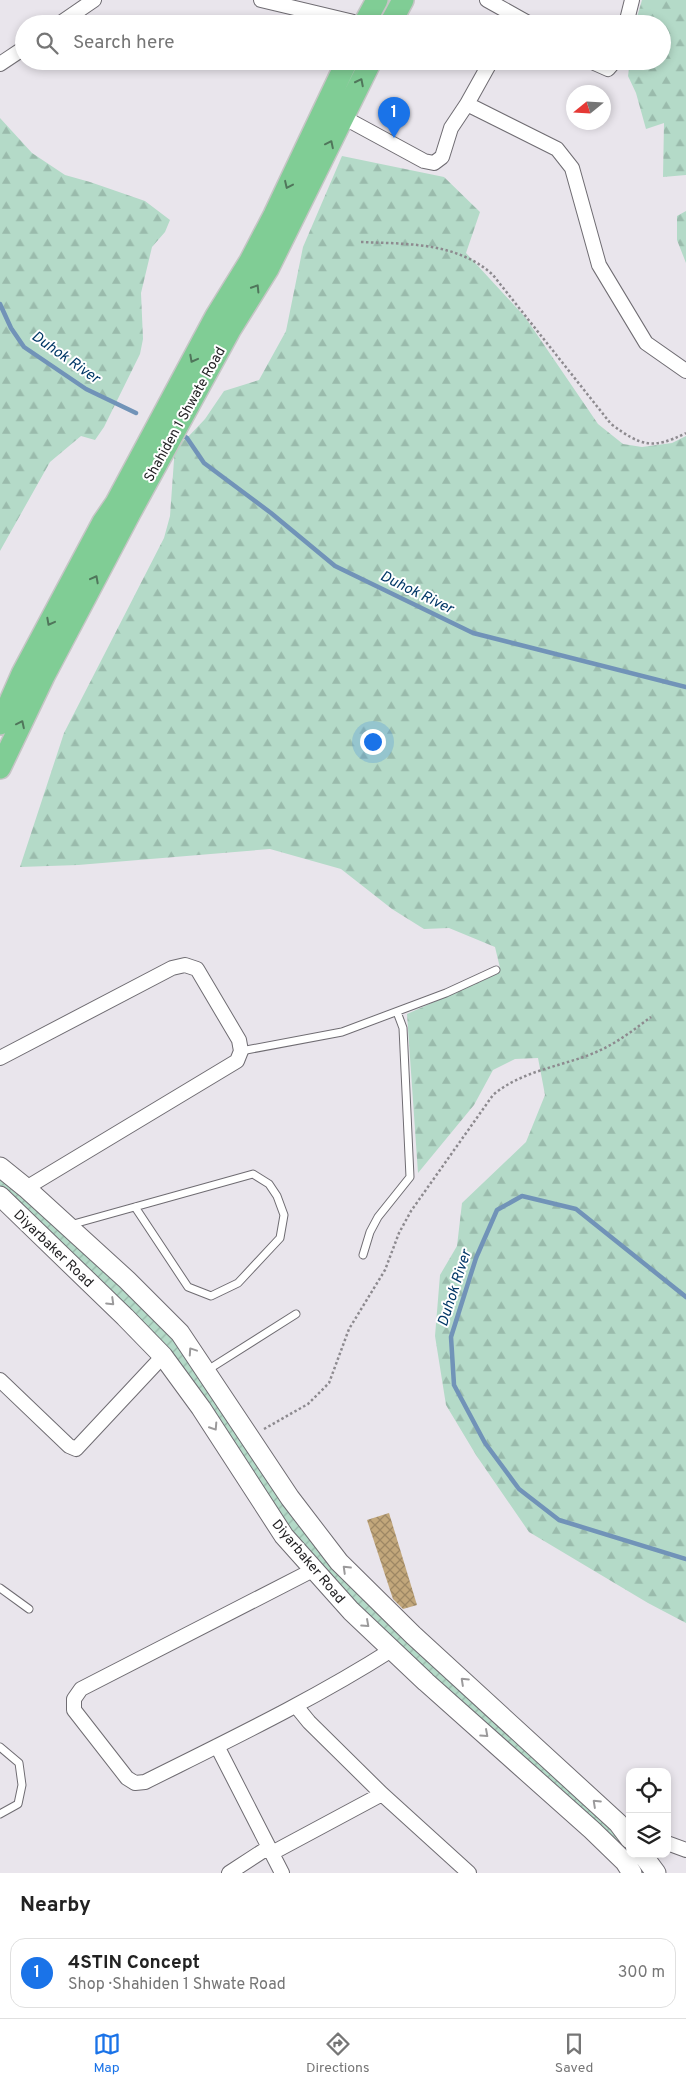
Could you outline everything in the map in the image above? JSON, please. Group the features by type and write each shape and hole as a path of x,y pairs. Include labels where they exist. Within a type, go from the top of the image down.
{"main road":[{"path":"369,15 378,0"},
{"path":"395,15 403,0"},
{"name":"Shahiden 1 Shwate Road","path":"0,768 123,508 223,323 250,261 274,215 342,70"},
{"name":"Shahiden 1 Shwate Road","path":"223,323 268,269 366,70"},
{"name":"Shahiden 1 Shwate Road","path":"0,724 22,674 104,522 123,508"},
{"name":"Diyarbaker Road","path":"0,1167 26,1188 127,1280 180,1333 290,1498 340,1562 413,1635 624,1826"},
{"name":"Diyarbaker Road","path":"0,1196 163,1356 201,1408 284,1536 351,1611 426,1682 592,1830 625,1862 632,1873"},
{"path":"56,1249 70,1228"},
{"path":"645,1858 656,1873"}],"street":[{"path":"72,15 94,0"},
{"path":"261,0 325,15"},
{"path":"487,0 507,15"},
{"path":"628,15 632,0"},
{"path":"0,64 15,54"},
{"path":"343,117 424,161 434,163 442,157 451,128 468,104 486,70"},
{"path":"468,104 557,150 572,168 599,265 646,343 686,371"},
{"path":"0,1058 172,968 186,965 197,969 239,1040 241,1051 237,1062 26,1188"},
{"path":"0,1380 69,1446 76,1449 163,1356"},
{"path":"313,1570 81,1689 74,1699 74,1710 127,1778 135,1783 145,1782 296,1706 347,1678 393,1649"},
{"path":"296,1706 309,1722 382,1794 467,1873"},
{"path":"217,1746 282,1873"},
{"path":"229,1873 270,1850 382,1794"},
{"path":"671,1845 686,1850"}],"lane":[{"path":"241,1051 342,1032 446,993 496,970"},
{"path":"363,1255 370,1232 378,1217 410,1177 403,1028 397,1012"},
{"path":"70,1228 135,1207 254,1174 269,1184 277,1196 284,1215 280,1238 238,1283 211,1296 188,1287 135,1207"},
{"path":"205,1371 296,1314"},
{"path":"0,1588 29,1609"},
{"path":"0,1747 19,1763 22,1785 18,1804 0,1814"}],"path":[{"path":"361,242 445,249 462,254 482,264 493,275 611,424 631,439 652,445 668,442 686,432"},
{"path":"250,1438 308,1404 329,1384 349,1328 385,1270 399,1233 412,1211 493,1095 506,1084 615,1044 651,1017"}],"green space":[{"path":"642,0 686,0 686,175 663,177 664,123 646,129 636,93 628,76 629,70 671,70 671,15 638,15"},
{"path":"0,118 32,153 65,175 145,201 170,220 165,232 152,247 141,293 143,339 140,354 104,427 95,440 81,436 50,462 0,551"},
{"path":"342,156 444,177 480,212 466,253 525,317 598,424 623,444 642,447 672,443 686,436 686,1623 648,1603 529,1532 476,1455 446,1405 435,1336 440,1275 457,1246 462,1203 526,1142 545,1095 538,1058 515,1059 493,1070 474,1105 418,1173 407,1014 490,977 500,968 495,947 449,928 424,929 392,909 341,869 270,849 78,865 20,867 64,733 164,538 170,516 175,446 187,438 205,419 224,391 259,380 286,331 303,247"},
{"path":"686,211 686,263 677,240 677,216"},
{"path":"0,1167 180,1333 340,1562 626,1835 626,1858 645,1858 656,1873 632,1873 313,1570 201,1408 0,1196"}],"building":[{"path":"389,1513 417,1605 403,1609 393,1599 367,1520"}],"waterway":[{"name":"Duhok River","path":"0,304 11,328 24,347 86,389 136,413"},
{"name":"Duhok River","path":"182,435 187,438 204,463 271,513 335,566 473,633 686,687"},
{"name":"Duhok River","path":"686,1297 576,1209 522,1196 497,1210 476,1258 451,1337 454,1385 485,1443 519,1489 559,1520 686,1559"}],"place":[{"name":"4STIN Concept","path":"394,138"}]}
